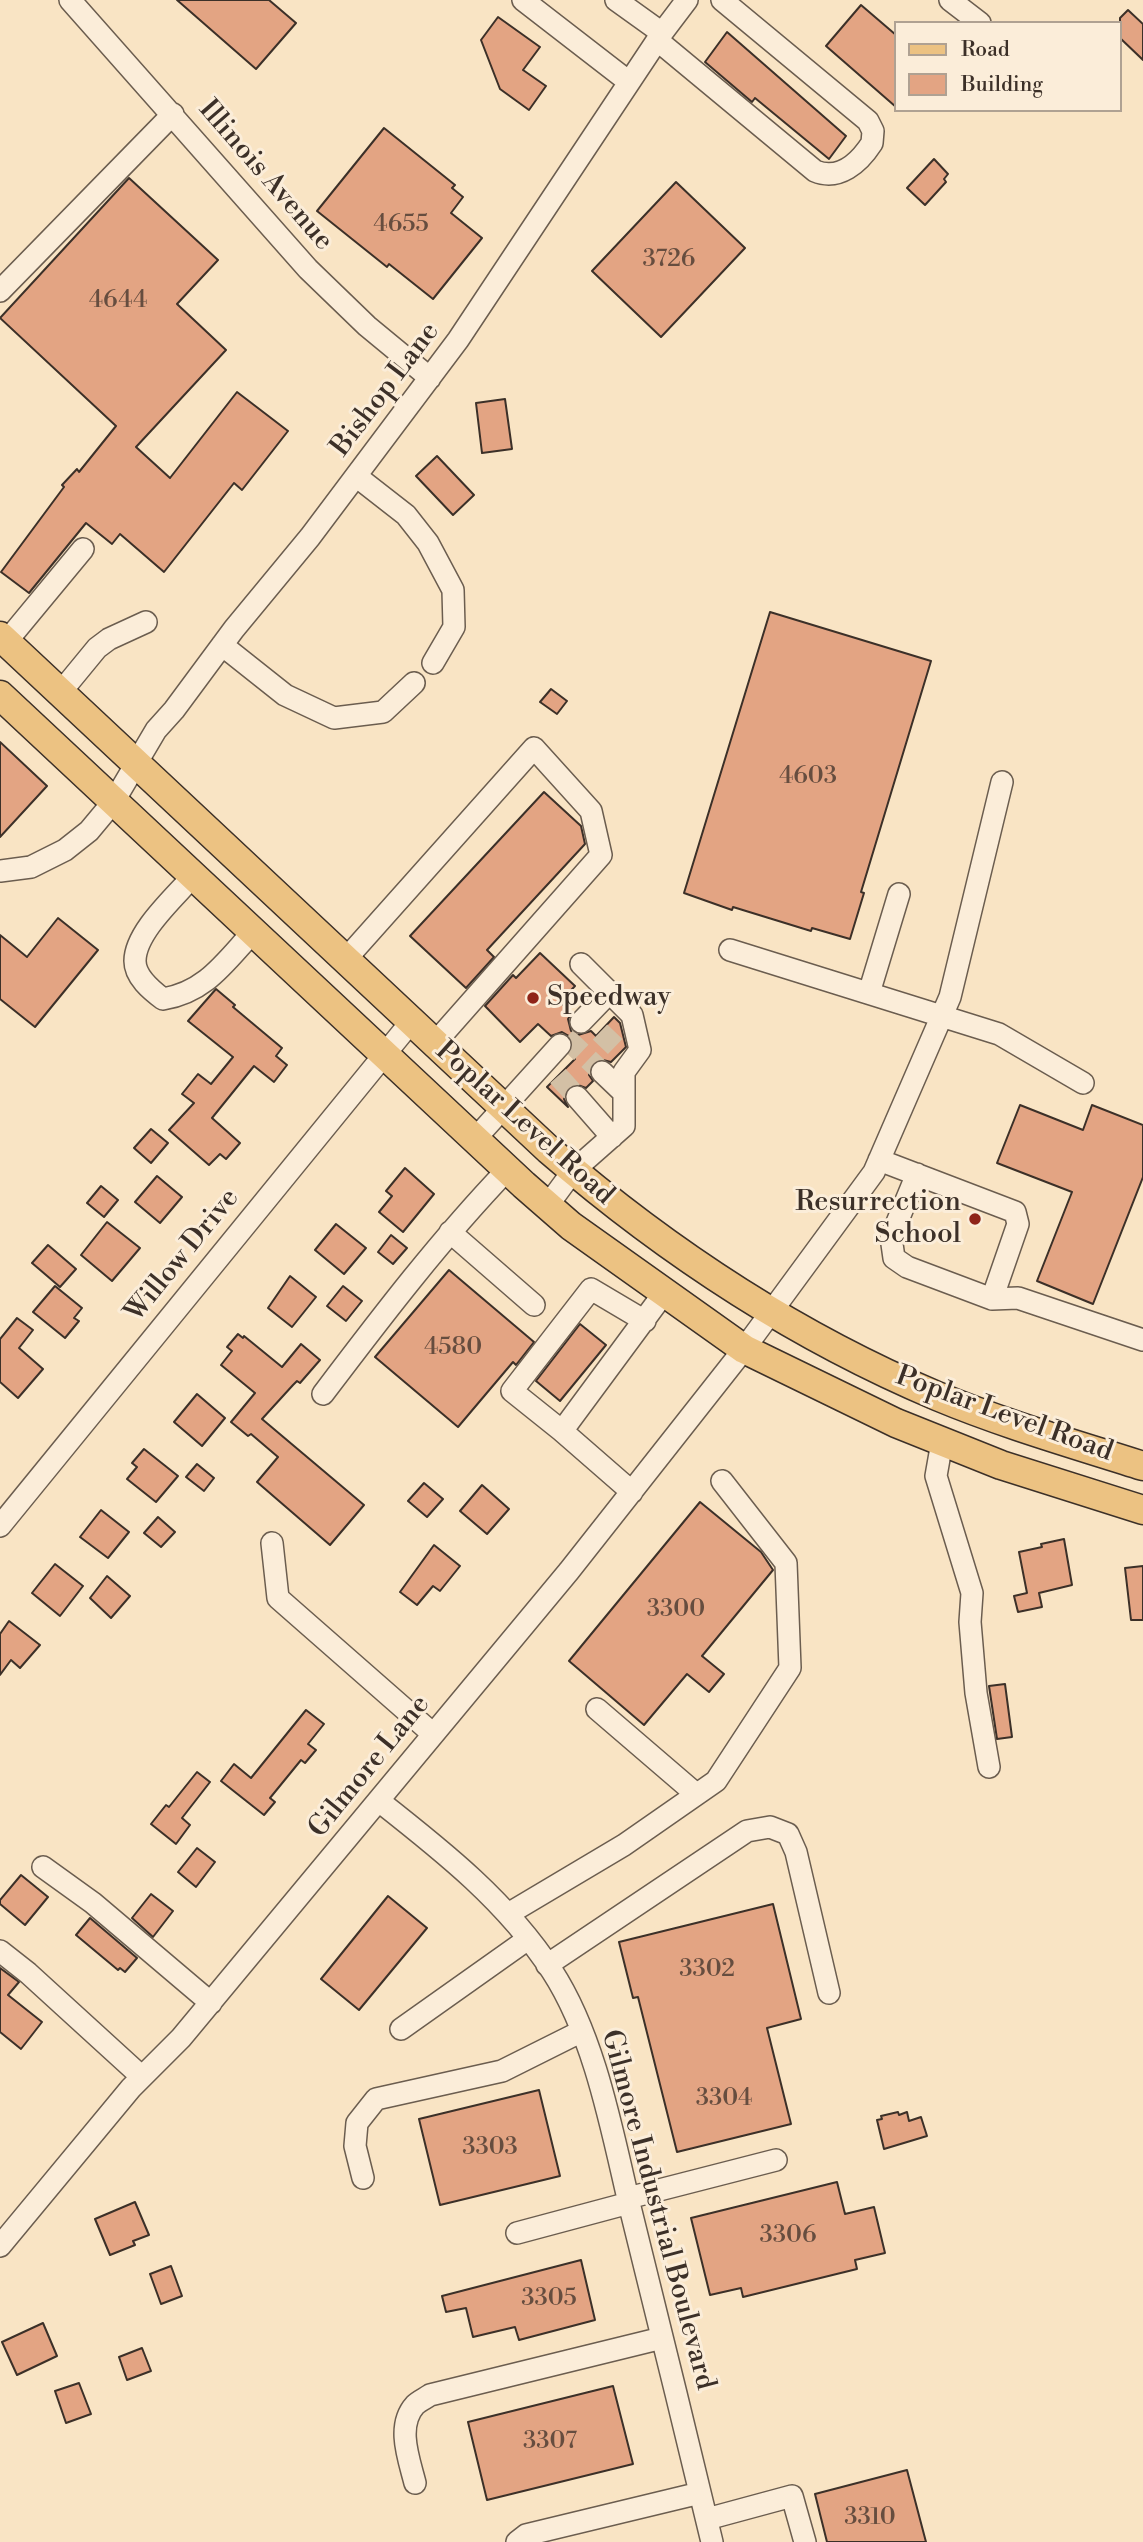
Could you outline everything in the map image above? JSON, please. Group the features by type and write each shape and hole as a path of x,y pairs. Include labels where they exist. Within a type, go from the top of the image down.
{"main road":[{"name":"Poplar Level Road","path":"3,639 502,1107 612,1204 687,1259 772,1312 863,1362 939,1396 1043,1434 1143,1465"},
{"name":"Poplar Level Road","path":"0,695 383,1055 571,1227 744,1349 895,1423 942,1442 1001,1465 1143,1510"}],"street":[{"name":"Illinois Avenue","path":"70,0 308,269 367,327 430,377"},
{"path":"523,0 629,82"},
{"path":"616,0 815,171 834,175 847,170 872,143 873,131 868,121 722,0"},
{"name":"Bishop Lane","path":"0,871 31,867 65,850 89,831 114,802 156,730 356,476 488,297 629,82 687,0"},
{"path":"950,0 977,21"},
{"path":"0,291 173,114"},
{"path":"356,476 406,515 428,542 453,590 454,627 433,663"},
{"path":"3,639 83,549"},
{"path":"61,692 97,648 109,639 146,622"},
{"path":"222,645 285,695 334,718 383,712 414,682"},
{"path":"345,960 534,748 592,811 601,855 434,1044"},
{"name":"Gilmore Lane","path":"0,2246 142,2077 211,2003 569,1571 744,1349 874,1172 950,997 1002,782"},
{"path":"193,876 142,934 135,961 139,975 149,988 163,999 183,996 201,986 253,932"},
{"path":"869,993 899,894"},
{"path":"730,950 999,1034 1083,1083"},
{"path":"548,1205 573,1171 624,1126 626,1057 640,1050 632,1015 581,964"},
{"path":"589,1024 610,992"},
{"name":"Willow Drive","path":"0,1526 411,1022"},
{"path":"475,1139 502,1107 552,1068 560,1045"},
{"path":"602,1072 624,1093"},
{"path":"577,1097 611,1137"},
{"path":"879,1160 1015,1212 1018,1224 992,1299"},
{"path":"323,1394 400,1291 508,1169"},
{"path":"917,1174 891,1237 894,1258 907,1267 992,1299 1018,1298 1143,1340"},
{"path":"450,1232 534,1305"},
{"path":"632,1492 512,1391 591,1289 645,1321"},
{"path":"562,1431 664,1293"},
{"path":"942,1442 936,1476 972,1593 970,1622 976,1693 989,1767"},
{"path":"508,1914 624,1846 716,1781 790,1668 786,1563 722,1481"},
{"path":"272,1543 278,1598 433,1734"},
{"path":"597,1709 696,1794"},
{"name":"Gilmore Industrial Boulevard","path":"379,1801 438,1847 508,1914 547,1965 582,2031 611,2129 712,2542"},
{"path":"547,1965 747,1831 770,1826 788,1834 796,1852 829,1993"},
{"path":"43,1867 93,1903 211,2003"},
{"path":"401,2029 528,1939"},
{"path":"0,1951 142,2077"},
{"path":"363,2178 355,2146 357,2123 376,2099 502,2071 582,2031"},
{"path":"517,2233 776,2160"},
{"path":"415,2483 404,2441 407,2421 415,2405 430,2395 662,2338"},
{"path":"517,2542 526,2535 700,2493"},
{"path":"707,2519 792,2496 805,2542"}],"building":[{"path":"177,0 269,0 296,23 256,69"},
{"path":"861,5 894,33 894,105 826,46"},
{"path":"1128,10 1143,24 1143,60 1122,40 1120,18"},
{"path":"498,17 540,47 523,70 546,86 529,110 500,89 481,40"},
{"path":"727,32 846,136 829,159 755,98 752,102 705,62"},
{"path":"384,128 455,185 452,188 463,197 451,213 482,238 433,299 389,264 387,267 317,211"},
{"path":"934,159 948,174 944,179 946,182 925,205 907,188"},
{"path":"129,178 218,260 177,304 226,350 136,447 170,478 237,392 288,431 242,490 234,483 164,572 120,534 112,544 86,523 29,593 1,572 64,487 62,485 77,469 79,472 116,426 0,318"},
{"path":"676,182 745,248 661,337 592,271"},
{"path":"505,399 512,449 482,453 476,403"},
{"path":"437,456 474,495 453,515 416,476"},
{"path":"770,612 931,661 861,892 864,893 850,939 812,928 811,931 733,907 732,910 684,893"},
{"path":"551,689 567,701 557,714 540,702"},
{"path":"0,742 47,786 0,837"},
{"path":"544,792 581,826 585,844 487,950 494,957 466,988 410,936"},
{"path":"58,918 98,950 35,1027 0,999 0,935 27,957"},
{"path":"540,953 575,986 560,1002 572,1013 568,1019 571,1031 578,1035 591,1031 596,1036 614,1017 620,1023 626,1047 611,1062 599,1059 592,1063 589,1075 593,1081 586,1088 575,1084 568,1088 564,1099 568,1107 547,1087 575,1059 570,1054 573,1047 569,1036 562,1032 551,1036 538,1024 520,1042 485,1006 513,975 516,978"},
{"path":"216,989 282,1048 276,1056 287,1065 274,1082 254,1066 212,1118 240,1143 226,1159 220,1154 209,1165 169,1130 194,1103 182,1094 198,1074 211,1084 233,1057 188,1021"},
{"path":"1020,1105 1083,1130 1092,1105 1143,1125 1143,1177 1093,1304 1037,1281 1072,1192 997,1163"},
{"path":"151,1129 168,1143 151,1163 134,1148"},
{"path":"405,1168 434,1194 403,1232 379,1212 392,1196 386,1191"},
{"path":"157,1176 182,1197 160,1223 135,1202"},
{"path":"101,1186 118,1200 104,1217 87,1203"},
{"path":"107,1222 140,1248 112,1281 81,1255"},
{"path":"336,1224 366,1248 344,1274 315,1250"},
{"path":"391,1235 407,1248 393,1264 378,1252"},
{"path":"48,1245 76,1269 60,1287 32,1263"},
{"path":"449,1270 534,1342 516,1365 513,1362 458,1427 375,1357"},
{"path":"290,1276 316,1297 292,1327 268,1308"},
{"path":"55,1286 82,1308 74,1318 79,1321 65,1338 33,1312"},
{"path":"343,1286 362,1301 346,1321 327,1306"},
{"path":"17,1318 33,1330 19,1348 43,1369 18,1398 0,1382 0,1339"},
{"path":"580,1324 606,1345 560,1401 536,1381"},
{"path":"238,1334 282,1367 301,1344 320,1360 262,1419 364,1505 330,1545 257,1482 278,1457 251,1434 248,1436 231,1422 255,1393 221,1365 232,1351 227,1347"},
{"path":"197,1394 225,1418 202,1446 174,1422"},
{"path":"144,1449 178,1476 156,1502 127,1479 137,1467 132,1463"},
{"path":"197,1464 214,1478 204,1491 186,1477"},
{"path":"424,1483 443,1499 427,1517 408,1501"},
{"path":"482,1485 509,1509 487,1534 460,1511"},
{"path":"700,1502 761,1552 773,1570 702,1656 724,1674 709,1692 687,1674 644,1725 569,1661"},
{"path":"101,1510 129,1532 108,1558 80,1537"},
{"path":"158,1517 175,1532 161,1547 144,1533"},
{"path":"1064,1539 1072,1585 1039,1593 1042,1607 1018,1612 1014,1596 1027,1593 1019,1552"},
{"path":"434,1545 460,1566 440,1591 433,1586 417,1605 400,1592"},
{"path":"55,1564 83,1586 60,1616 32,1593"},
{"path":"1143,1566 1143,1620 1131,1620 1125,1568"},
{"path":"107,1576 130,1596 111,1618 90,1598"},
{"path":"9,1621 40,1645 20,1668 11,1660 0,1675 0,1634"},
{"path":"1005,1684 1012,1737 997,1739 989,1686"},
{"path":"306,1710 324,1724 308,1744 316,1750 305,1763 301,1760 270,1798 275,1802 264,1815 221,1781 234,1764 251,1778"},
{"path":"197,1772 210,1782 182,1818 190,1825 176,1844 151,1824 166,1805 169,1807"},
{"path":"197,1848 215,1862 196,1887 178,1872"},
{"path":"21,1875 48,1897 25,1925 0,1904 0,1900"},
{"path":"151,1894 173,1911 153,1937 132,1918"},
{"path":"388,1896 427,1928 359,2010 321,1979"},
{"path":"773,1904 801,2019 767,2028 791,2124 677,2152 638,1997 633,1998 619,1942"},
{"path":"90,1918 137,1958 125,1972 120,1968 118,1970 76,1935"},
{"path":"0,1968 19,1982 8,1995 42,2022 21,2049 0,2032"},
{"path":"539,2090 560,2176 440,2205 419,2119"},
{"path":"898,2112 899,2115 907,2112 909,2121 921,2117 927,2136 884,2149 877,2120 882,2119 881,2116"},
{"path":"837,2182 845,2214 874,2207 885,2253 855,2260 857,2269 743,2297 741,2288 710,2295 691,2218"},
{"path":"135,2202 149,2235 133,2241 135,2245 110,2255 95,2219"},
{"path":"581,2260 595,2320 519,2340 515,2327 473,2337 466,2308 446,2312 442,2296"},
{"path":"171,2266 182,2296 161,2304 150,2274"},
{"path":"43,2323 57,2356 17,2375 2,2342"},
{"path":"142,2348 151,2371 127,2380 119,2357"},
{"path":"79,2383 91,2414 66,2423 55,2391"},
{"path":"613,2386 633,2464 487,2500 468,2422"},
{"path":"907,2470 926,2542 827,2542 815,2494"}],"tunnel":[{"path":"600,1032 621,1052"},
{"path":"566,1038 602,1072"},
{"path":"558,1076 577,1097"}],"place":[{"name":"Speedway","path":"533,998"},
{"name":"Resurrection School","path":"975,1219"}]}
